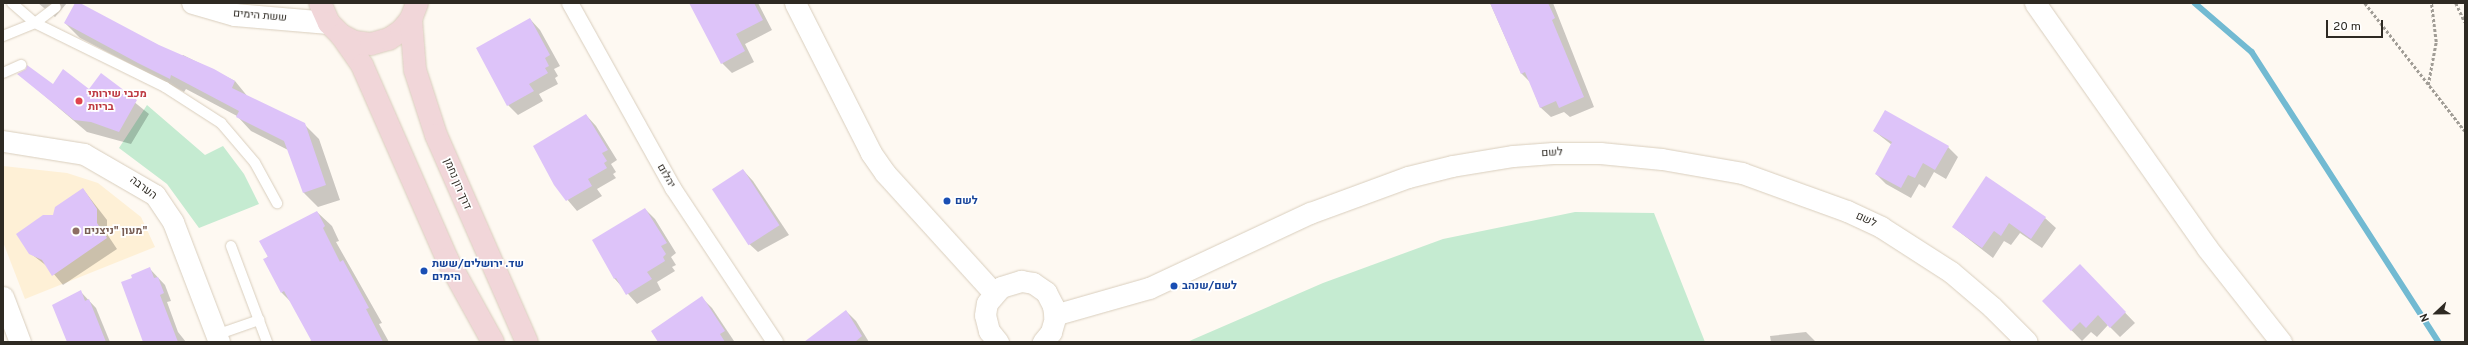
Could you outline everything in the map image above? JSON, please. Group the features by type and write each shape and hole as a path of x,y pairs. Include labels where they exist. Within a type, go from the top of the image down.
{"main road":[{"path":"320,3 335,29 362,65 447,259 493,342"},
{"path":"335,29 355,42 371,44 389,40 401,31 414,11"},
{"name":"דרך רון נחמן","path":"414,11 415,70 436,135 527,342"}],"street":[{"name":"ששת הימים","path":"193,3 235,15 335,29"},
{"name":"יהלום","path":"570,3 672,188 775,342"},
{"path":"795,3 871,153 885,173 994,293"},
{"path":"2035,3 2207,248 2281,342"},
{"name":"הערבה","path":"3,141 84,154 155,195 176,228 217,339"},
{"name":"לשם","path":"1054,315 1149,288 1310,213 1408,177 1452,166 1513,156 1553,153 1600,153 1662,159 1742,174 1847,211 1881,227 1951,272 1992,307 2027,342"},
{"path":"998,342 989,331 985,315 987,304 994,293 1014,282 1033,283 1046,292 1053,306 1054,315 1051,332 1043,342"},
{"path":"3,297 20,342"}],"lane":[{"path":"12,3 35,23 164,87 221,123 255,163 277,203"},
{"path":"3,36 35,23 56,7"},
{"path":"3,73 21,65"},
{"path":"231,246 267,342"},
{"path":"217,339 259,320"}],"path":[{"path":"2365,3 2465,131"},
{"path":"2428,85 2436,42 2431,3"},
{"path":"2456,3 2465,22"}],"shaded area":[{"name":"מעון \"ניצנים\"","path":"3,166 67,173 98,183 141,217 155,247 25,299 3,242"}],"green space":[{"path":"147,105 205,155 223,146 244,174 259,204 199,228 167,184 119,148"},
{"path":"1575,212 1654,213 1705,342 1187,342 1323,283 1443,239"}],"building":[{"path":"75,3 80,3 159,45 214,69 235,81 232,88 305,123 326,185 303,193 284,141 236,117 239,111 171,75 170,79 138,63 64,23"},
{"path":"689,3 754,3 763,20 736,34 745,51 721,64"},
{"path":"1490,3 1548,3 1555,18 1552,20 1584,97 1559,108 1556,101 1540,108 1525,72 1521,74"},
{"path":"530,18 550,55 545,58 549,66 545,68 548,73 529,84 534,91 507,106 476,48"},
{"name":"מכבי שירותי בריות","path":"27,65 53,84 63,69 89,89 101,73 137,100 119,132 91,122 74,120 17,74 26,69"},
{"path":"1885,110 1949,146 1935,170 1923,163 1915,178 1908,175 1901,188 1875,174 1892,142 1873,131"},
{"path":"586,114 608,150 602,153 607,161 604,163 607,168 588,179 592,186 566,201 554,185 533,146"},
{"path":"743,169 779,225 748,245 712,189"},
{"path":"1986,176 2046,217 2031,239 2009,223 2001,236 1994,231 1982,248 1952,227"},
{"path":"83,188 97,209 97,223 107,238 52,276 42,260 29,254 16,234 43,215 53,215 55,207"},
{"path":"645,208 667,243 661,246 666,254 663,257 665,261 647,272 652,279 626,295 616,278 614,279 592,240"},
{"path":"317,211 325,226 323,228 340,262 343,260 369,308 366,309 383,342 312,342 284,291 281,293 263,259 268,257 259,241"},
{"path":"2080,264 2126,312 2110,328 2098,315 2086,328 2080,322 2071,331 2042,301"},
{"path":"150,267 154,278 158,277 164,293 160,295 178,342 143,342 121,282 132,278 131,275"},
{"path":"81,290 85,301 89,299 106,342 67,342 52,305"},
{"path":"702,296 725,331 720,334 725,342 658,342 651,331"},
{"path":"846,310 862,336 855,342 804,342"}],"waterway":[{"path":"2195,3 2252,52 2439,342"}],"place":[{"name":"מכבי שירותי בריות","path":"79,101"},
{"name":"לשם","path":"947,201"},
{"name":"מעון \"ניצנים\"","path":"76,231"},
{"name":"שד. ירושלים/ששת הימים","path":"424,271"},
{"name":"לשם/שנהב","path":"1174,286"}]}
